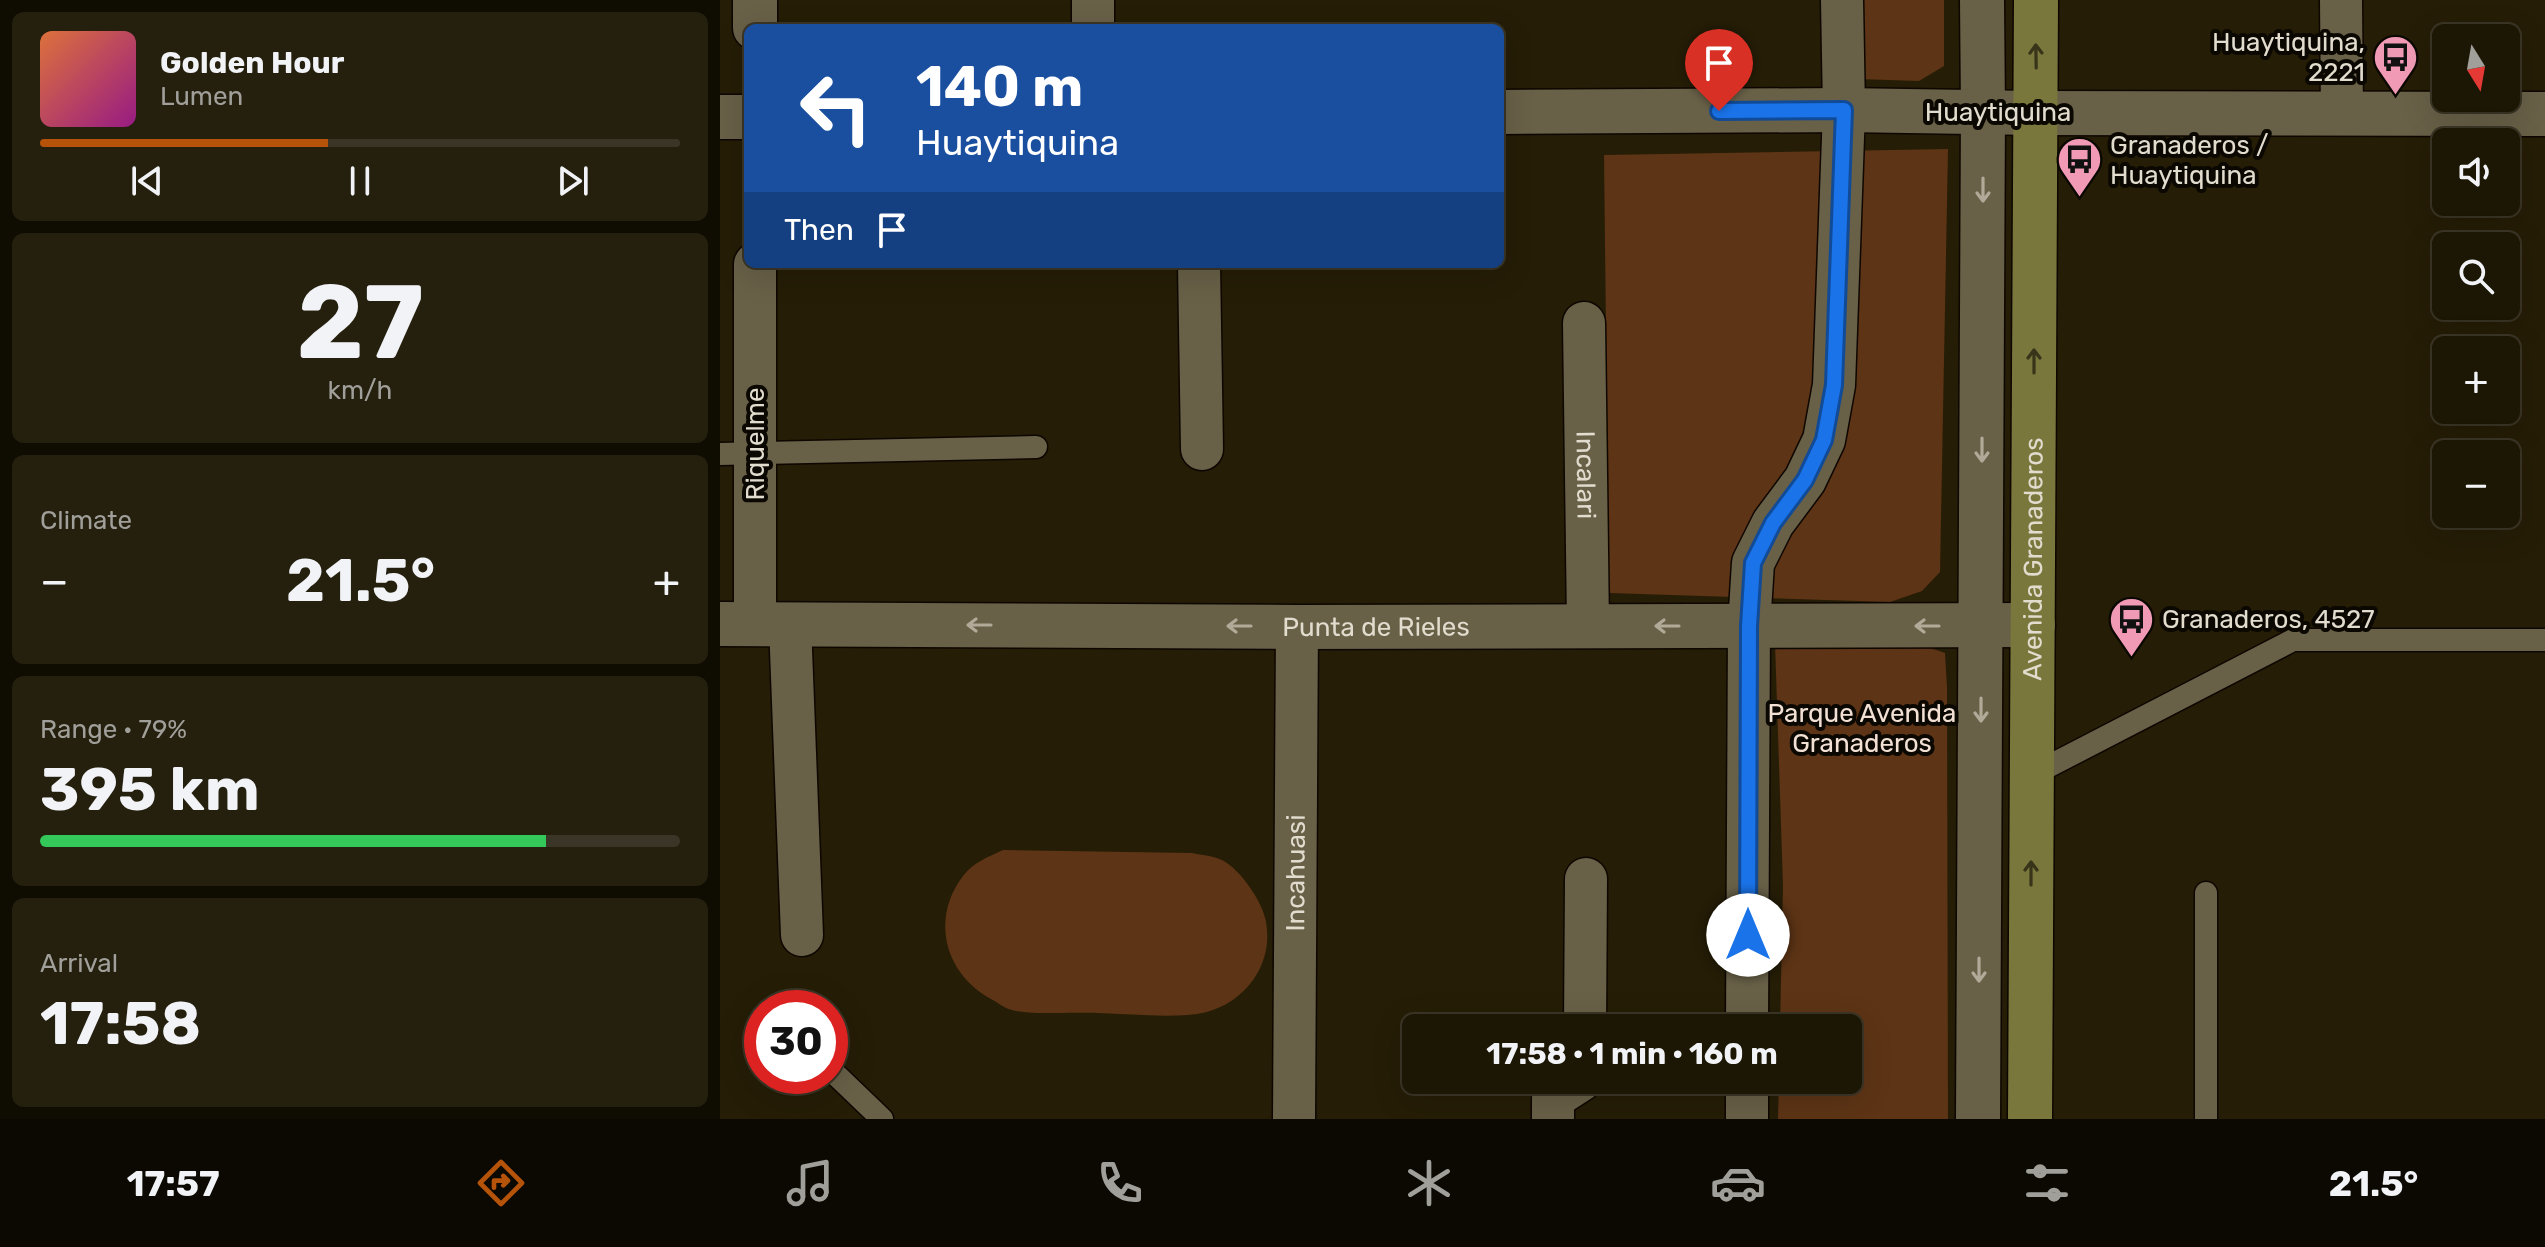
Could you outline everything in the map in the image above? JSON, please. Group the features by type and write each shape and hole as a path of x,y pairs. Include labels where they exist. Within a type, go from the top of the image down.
{"main road":[{"name":"Avenida Granaderos","path":"2030,1119 2036,0"}],"street":[{"path":"755,0 755,24"},
{"path":"1093,0 1093,24"},
{"path":"1747,1014 1749,626 1753,563 1773,523 1805,480 1824,440 1834,385 1844,110 1842,0"},
{"name":"Avenida Granaderos","path":"1978,1119 1982,0"},
{"path":"2341,0 2342,114"},
{"name":"Huaytiquina","path":"1504,112 1844,110 2545,114"},
{"path":"720,117 744,117"},
{"name":"Riquelme","path":"755,268 737,455 755,624 802,935"},
{"path":"1199,268 1202,449"},
{"name":"Incalari","path":"1584,323 1588,626"},
{"name":"Punta de Rieles","path":"755,624 1297,627 2033,625"},
{"name":"Incahuasi","path":"1294,1119 1297,627"},
{"path":"1585,1014 1586,879"},
{"path":"1553,1119 1553,1098 1559,1094"},
{"path":"1747,1094 1747,1119"}],"lane":[{"path":"737,455 1036,447"},
{"path":"2032,775 2293,640 2545,640"},
{"path":"2206,893 2206,1119"},
{"path":"848,1086 882,1119"}],"green space":[{"path":"1856,0 1944,0 1944,66 1919,81 1857,79"},
{"path":"1948,149 1940,572 1922,591 1890,602 1609,593 1604,155"},
{"name":"Parque Avenida Granaderos","path":"1775,643 1919,644 1945,653 1948,1119 1778,1119 1779,1094 1862,1094 1862,1014 1780,1014 1783,886"},
{"path":"1003,850 1192,853 1222,860 1243,878 1264,914 1267,940 1258,972 1236,998 1222,1007 1188,1015 1041,1013 1007,1008 975,988 963,975 947,944 945,927 953,893 963,876 976,863"}],"place":[{"name":"Huaytiquina, 2221","path":"2396,96"},
{"name":"Granaderos / Huaytiquina","path":"2079,199"},
{"name":"Granaderos, 4527","path":"2131,658"}],"route":[{"path":"1719,111 1844,110 1834,385 1824,440 1805,480 1773,523 1753,563 1749,626 1748,935"}]}
